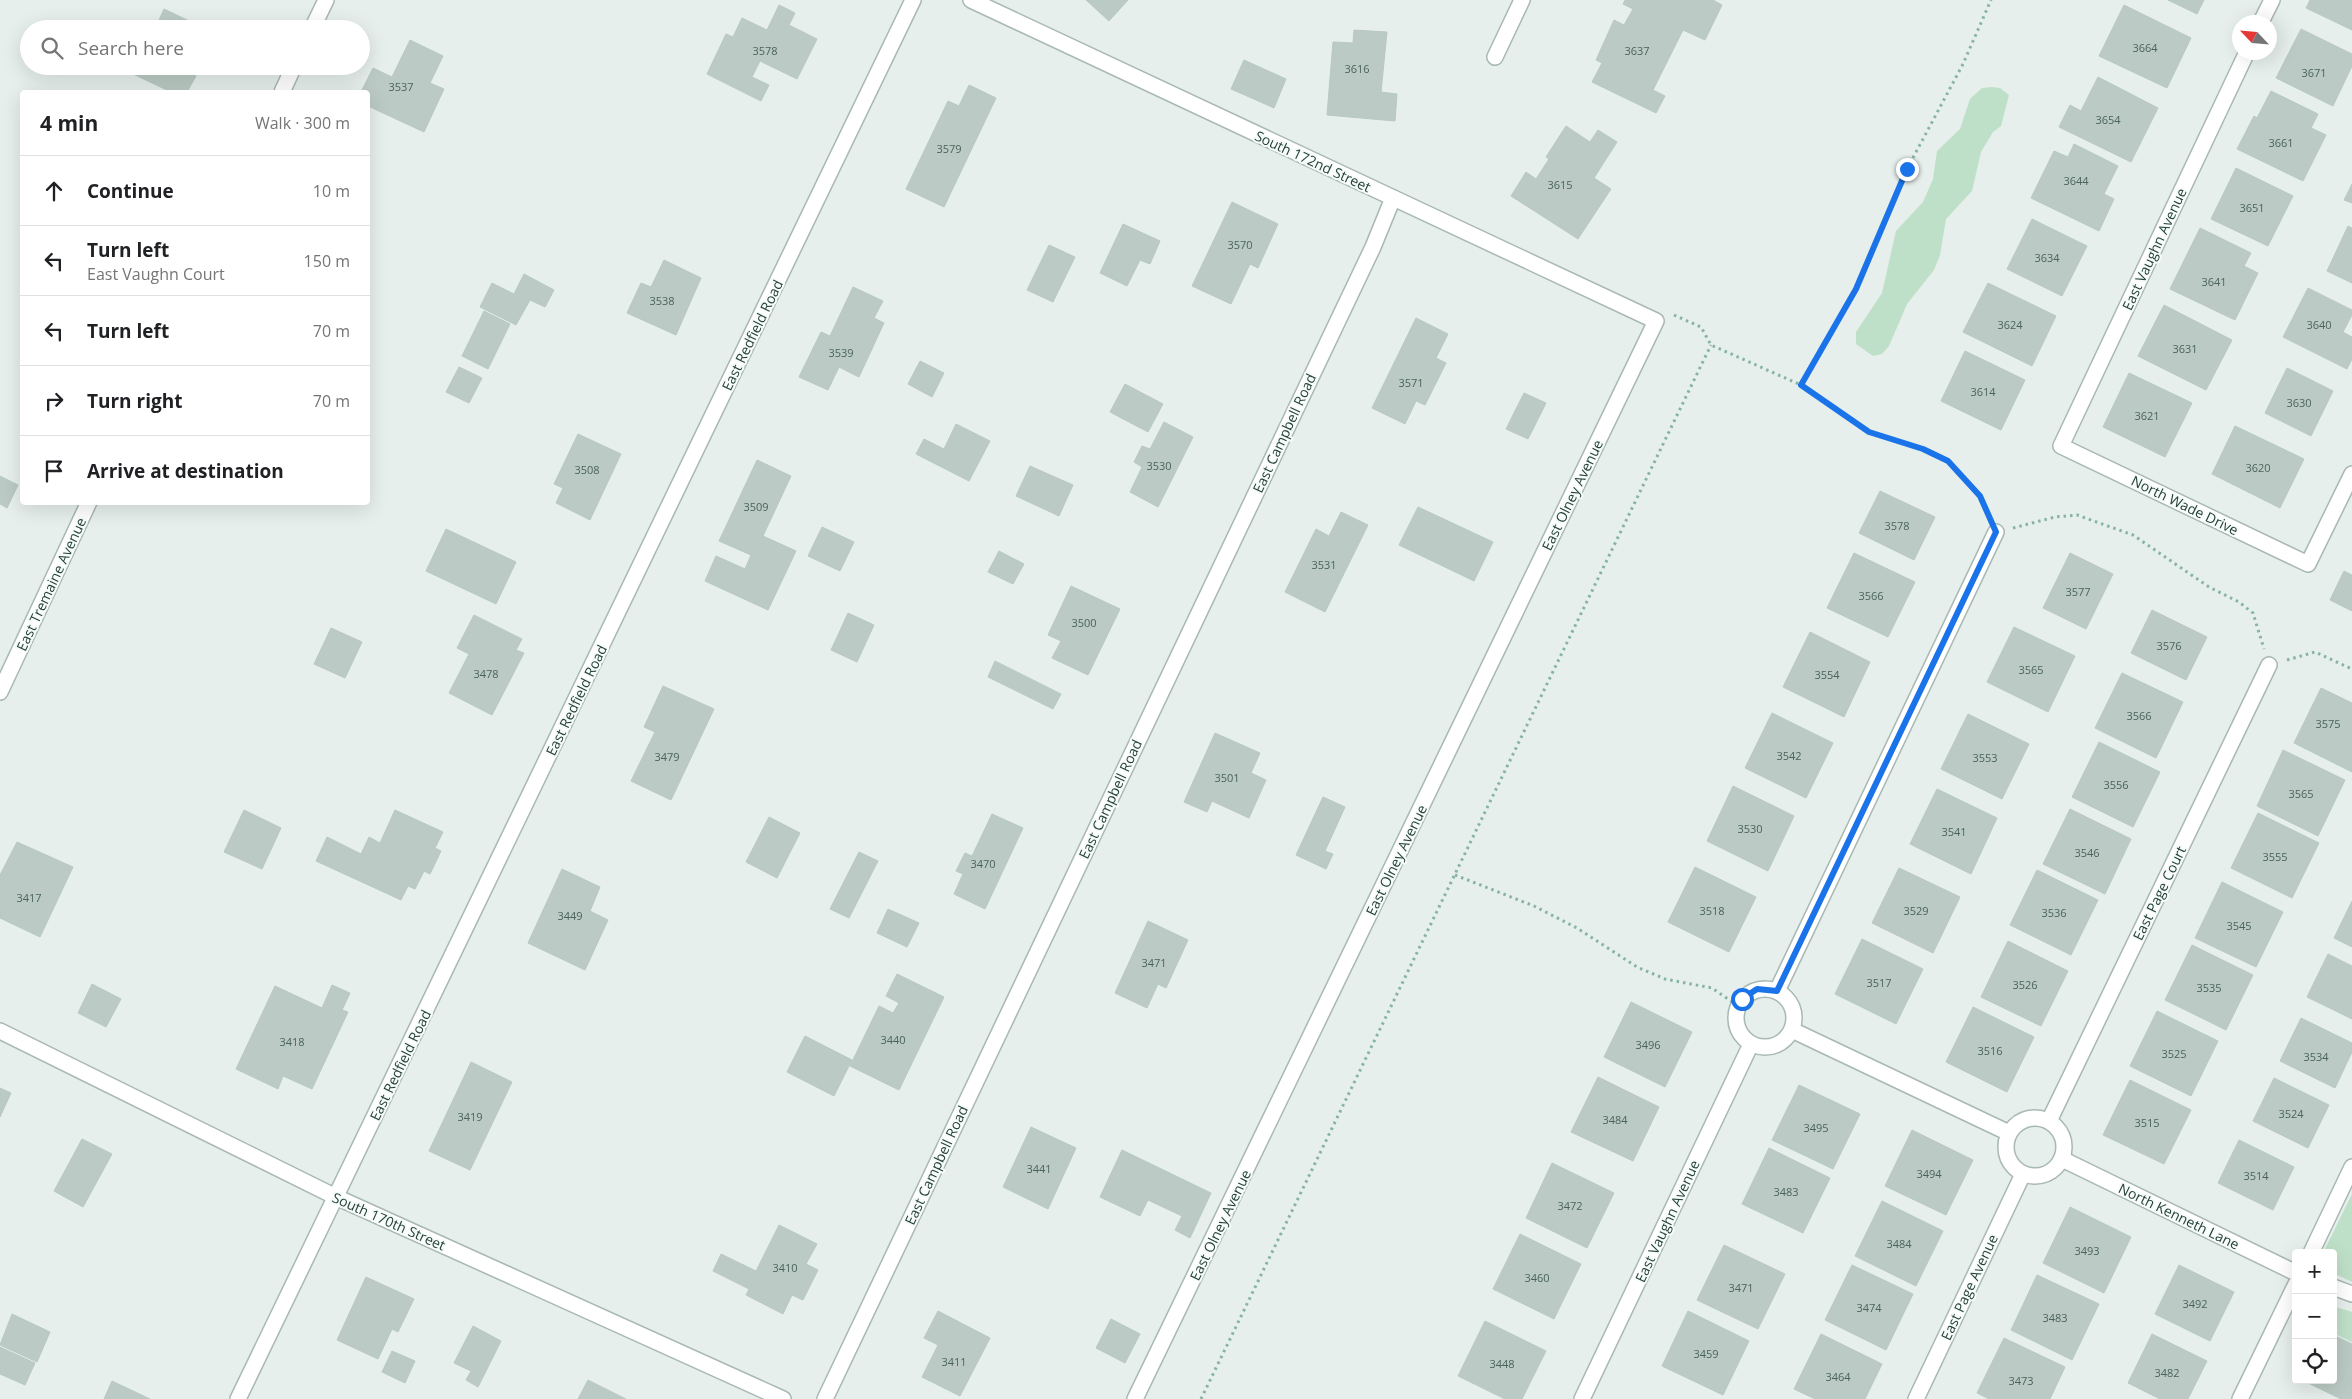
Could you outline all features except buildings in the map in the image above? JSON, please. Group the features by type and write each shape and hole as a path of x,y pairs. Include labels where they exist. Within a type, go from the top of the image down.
{"street":[{"path":"316,20 326,0"},
{"name":"East Redfield Road","path":"238,1399 913,0"},
{"name":"South 172nd Street","path":"971,0 1656,321"},
{"path":"1496,57 1522,0"},
{"path":"2264,15 2272,0"},
{"name":"East Vaughn Avenue","path":"2061,446 2243,60"},
{"path":"283,90 290,75"},
{"name":"East Campbell Road","path":"825,1399 1373,247 1392,198"},
{"name":"East Olney Avenue","path":"1136,1399 1656,321"},
{"name":"North Wade Drive","path":"2061,446 2308,564 2352,474"},
{"name":"East Tremaine Avenue","path":"0,692 88,505"},
{"path":"1777,991 1996,532"},
{"name":"East Page Court","path":"2049,1121 2269,665"},
{"path":"1765,988 1777,991 1788,999 1793,1008 1792,1030 1785,1039 1776,1045 1761,1047 1751,1044 1742,1037 1737,1027 1735,1016 1738,1006 1744,997 1754,991 1765,988"},
{"path":"1792,1030 2009,1133"},
{"name":"South 170th Street","path":"0,1031 336,1198 783,1399"},
{"name":"East Vaughn Avenue","path":"1582,1399 1751,1044"},
{"path":"2028,1118 2049,1121 2057,1128 2063,1138 2064,1149 2062,1159 2055,1168 2046,1174 2035,1177 2023,1174 2013,1166 2007,1157 2006,1146 2009,1133 2028,1118"},
{"name":"North Kenneth Lane","path":"2062,1159 2292,1271"},
{"path":"2313,1249 2352,1166"},
{"name":"East Page Avenue","path":"1916,1399 2023,1174"},
{"path":"2337,1289 2352,1294"},
{"path":"2240,1399 2292,1292"}],"path":[{"path":"1801,385 1856,289 1907,169 1964,64 1991,0"},
{"path":"1201,1399 1711,345 1801,385 1869,432 1923,449 1948,461 1980,496 1996,532 2055,517 2077,515 2133,535 2158,554 2209,587 2239,602 2253,613 2269,665 2314,652 2352,669"},
{"path":"1455,875 1534,906 1577,928 1636,967 1665,979 1712,988 1738,1006"}],"green space":[{"path":"1982,88 2000,88 2009,95 2001,126 1993,132 1981,152 1972,191 1946,219 1940,255 1934,270 1907,304 1889,346 1882,354 1873,356 1856,344 1856,332 1882,293 1896,231 1923,202 1933,179 1937,151 1960,129 1970,99"},
{"path":"2352,1194 2352,1282 2337,1275 2337,1249 2325,1249"},
{"path":"2337,1307 2352,1312 2352,1342 2337,1335"}],"route":[{"path":"1742,999 1757,989 1768,988 1777,991 1996,532 1980,496 1948,461 1923,449 1869,432 1852,422 1832,404 1801,385 1856,289 1907,169"}]}
